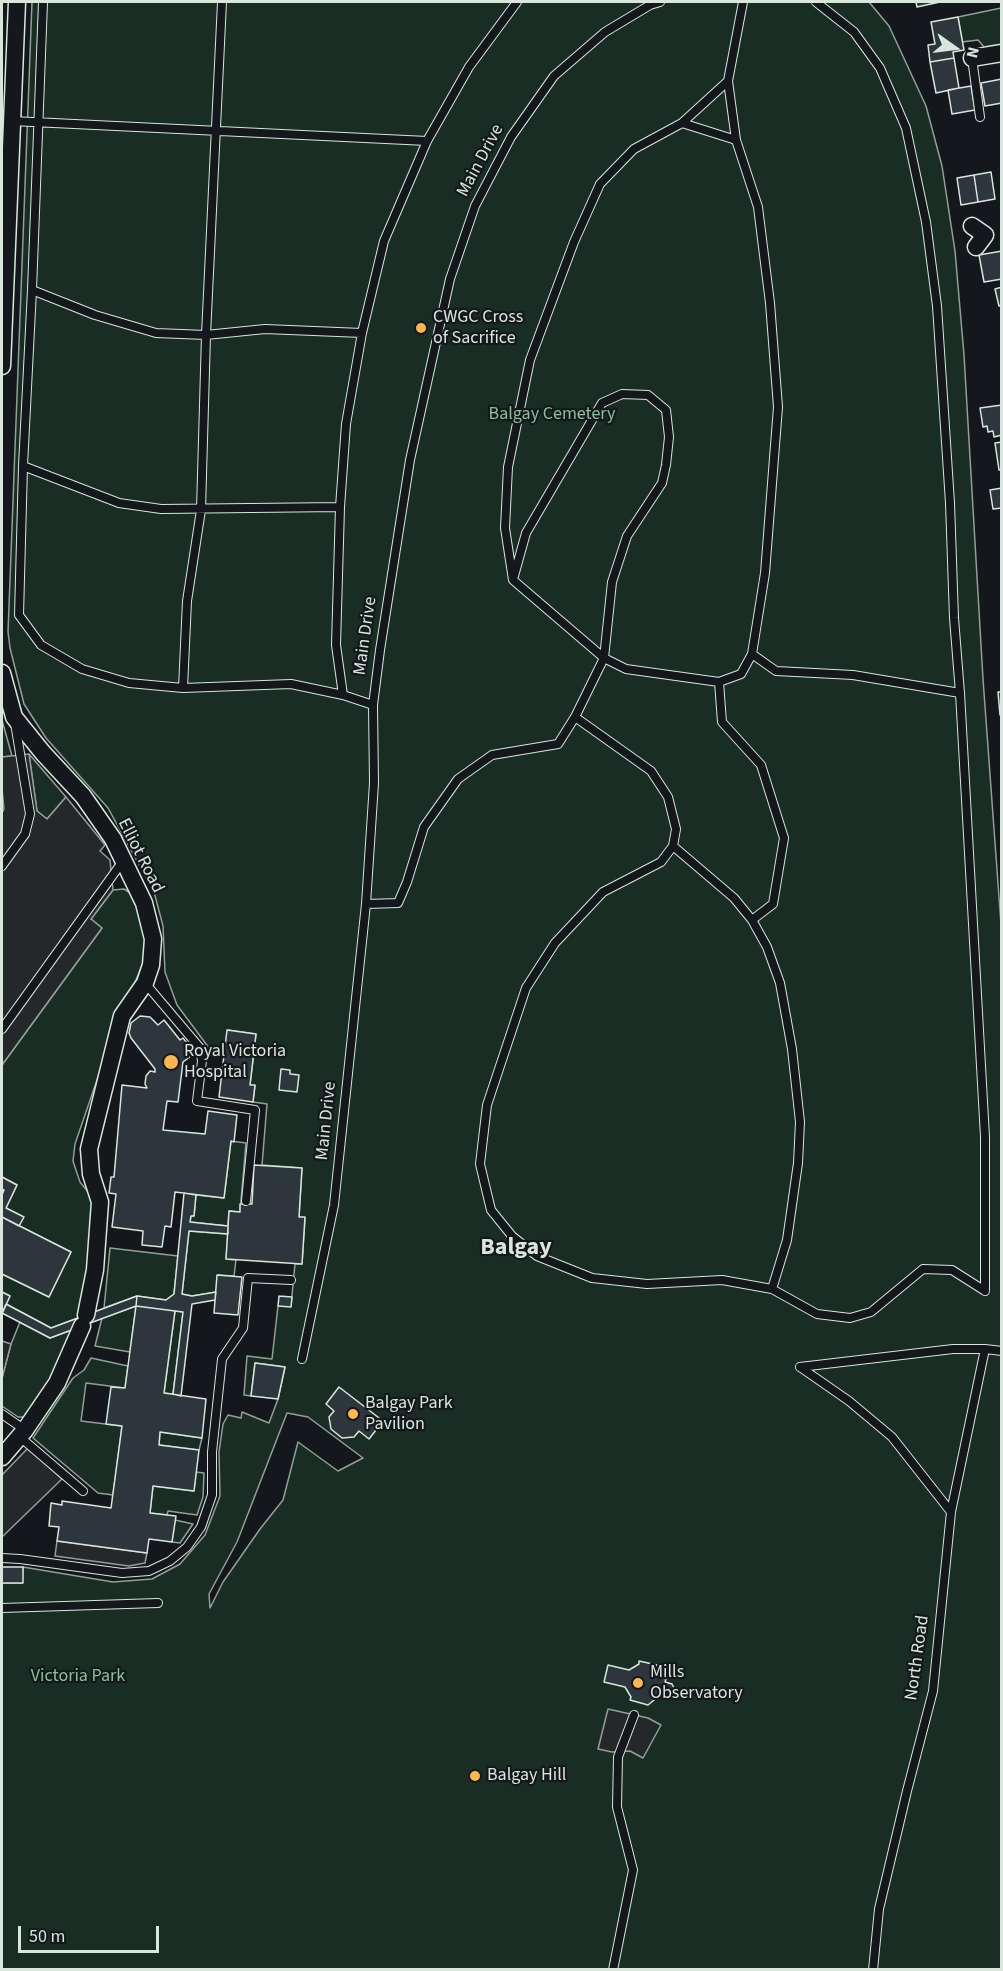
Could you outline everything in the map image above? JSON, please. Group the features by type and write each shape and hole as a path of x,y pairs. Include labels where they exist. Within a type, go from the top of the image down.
{"street":[{"path":"2,366 3,252 17,2"},
{"path":"972,58 1002,53"},
{"path":"978,236 1002,232"},
{"name":"Elliot Road","path":"2,673 14,717 83,796 113,839 144,903 153,939 151,965 145,983 122,1016 89,1149 91,1174 100,1202 95,1270 84,1320 57,1383 23,1433"},
{"path":"2,1456 23,1433"}],"lane":[{"path":"43,2 23,466 19,615 41,645 82,669 129,683 183,687 291,684 343,695 373,705"},
{"path":"183,687 187,601 201,510 206,335 222,2"},
{"path":"343,695 336,645 340,507 346,424 362,333 384,241 427,141 470,67 517,2"},
{"name":"Main Drive","path":"302,1359 334,1205 366,904 374,783 373,705 380,650 410,460 450,279 475,206 511,137 554,76 605,32 650,5 660,2"},
{"path":"728,81 682,123 634,149 600,184 570,252 530,360 508,467 505,528 513,580 604,658 626,669 719,682 741,674 752,654 765,573 778,407 770,303 758,207 736,140 728,81 740,8 743,2"},
{"path":"575,717 651,771 668,797 676,829 673,846 661,862 603,892 555,943 526,988 487,1105 480,1164 491,1210 512,1236 537,1256 592,1278 647,1284 722,1281 772,1289 817,1314 850,1317 871,1312 923,1269 952,1270 985,1291 985,1137 954,618 950,503 937,306 926,222 906,128 880,68 854,32 816,2"},
{"path":"972,58 980,117"},
{"path":"12,121 427,141"},
{"path":"682,123 736,140"},
{"path":"32,290 95,315 156,333 206,335 265,329 362,333"},
{"path":"366,904 398,903 408,882 424,827 458,779 492,755 558,744 575,717 604,658 612,582 627,536 662,483 669,437 666,410 648,395 622,394 602,403 526,533 513,580"},
{"path":"23,466 119,503 161,509 340,507"},
{"path":"752,654 776,671 853,675 960,693"},
{"path":"719,682 722,722 761,765 784,838 773,904 752,920"},
{"path":"2,866 25,834 30,814 14,717"},
{"path":"673,846 734,898 752,920 767,947 780,983 792,1049 800,1122 798,1163 787,1240 772,1289"},
{"path":"2,1029 123,860"},
{"path":"145,983 200,1048 202,1061 197,1101 255,1110 246,1201"},
{"path":"2,1558 122,1573 149,1571 170,1561 187,1547 201,1527 212,1495 212,1452 222,1359 243,1328 248,1278 291,1281"},
{"path":"951,1512 892,1437 849,1401 800,1367 953,1349 1002,1351"},
{"name":"North Road","path":"873,1970 879,1909 933,1691 951,1512 985,1349"},
{"path":"2,1414 83,1491"},
{"path":"2,1608 158,1603"},
{"path":"613,1970 633,1870 617,1807 618,1757 634,1715"}],"green space":[{"name":"Balgay Cemetery","path":"32,2 869,2 889,26 926,106 942,166 955,251 964,355 983,679 1002,938 1001,1969 2,1970 2,1583 22,1583 23,1567 113,1582 152,1579 180,1564 205,1535 220,1496 219,1452 223,1424 228,1415 241,1418 242,1412 269,1423 278,1399 285,1367 255,1363 251,1396 244,1395 247,1356 272,1359 278,1306 291,1306 295,1264 302,1264 305,1218 299,1217 302,1168 262,1165 267,1104 253,1102 255,1086 250,1085 256,1034 228,1030 225,1050 209,1048 177,1005 165,972 163,926 154,892 108,808 46,738 24,704 8,632","holes":["287,1413 308,1417 363,1458 338,1471 298,1442 283,1500 223,1582 210,1608 209,1594 237,1542"]},
{"path":"1001,8 1001,44 984,47 978,40 962,42 958,17"},
{"path":"2,720 12,756 2,757"},
{"path":"29,754 66,797 47,819 37,811"},
{"path":"124,889 135,896 146,935 143,963 109,1045 75,1144 73,1161 80,1182 94,1199 89,1268 78,1318 51,1328 6,1304 10,1296 2,1292 2,1274 49,1297 71,1252 19,1226 23,1217 6,1208 17,1185 2,1177 2,1065 102,928 91,919 113,890"},
{"path":"231,1141 246,1143 240,1212 229,1211 228,1226 190,1222 191,1216 194,1216 196,1195 224,1198"},
{"path":"189,1231 228,1234 226,1259 236,1260 234,1276 218,1275 216,1292 192,1296 182,1294"},
{"path":"110,1248 178,1256 174,1294 166,1300 137,1296 104,1308"},
{"path":"136,1306 130,1352 95,1346 102,1318"},
{"path":"175,1311 183,1312 173,1394 164,1393"},
{"path":"20,1322 50,1338 74,1329 41,1397 25,1417 18,1417 2,1406 2,1378 11,1344"},
{"path":"91,1358 128,1366 125,1388 86,1383 81,1421 122,1426 113,1495 98,1493 33,1438 73,1378 84,1370"},
{"path":"160,1432 202,1438 199,1450 159,1445"},
{"path":"196,1472 204,1473 203,1497 197,1515 168,1511 167,1515 150,1513 153,1486 194,1491"},
{"path":"175,1520 193,1524 180,1543 172,1542"}],"shaded area":[{"path":"29,754 37,811 47,819 66,797 105,845 100,851 110,860 113,890 91,919 102,928 2,1065 2,813 4,809 2,757"},
{"path":"2,1341 11,1344 2,1378"},
{"path":"28,1448 62,1479 2,1537 2,1475"},
{"path":"57,1541 147,1553 145,1563 129,1566 55,1556"},
{"path":"608,1709 648,1718 661,1725 643,1758 630,1751 612,1752 598,1749"}],"building":[{"path":"916,2 940,2 917,7"},
{"path":"958,17 964,50 953,52 954,58 930,62 928,45 935,44 931,22"},
{"path":"954,58 959,88 936,93 930,62"},
{"path":"1002,79 1002,103 985,106 981,83"},
{"path":"971,86 975,110 952,114 948,90"},
{"path":"991,172 995,199 978,202 974,175"},
{"path":"974,175 978,202 961,205 957,178"},
{"path":"1002,251 1002,279 984,282 979,255"},
{"path":"1002,287 1002,305 999,306 995,289"},
{"path":"1002,405 1002,435 994,437 993,431 988,432 987,426 983,427 980,408"},
{"path":"1002,442 1002,469 999,470 995,443"},
{"path":"1002,488 1002,508 993,509 990,490"},
{"path":"998,692 1002,692 1002,715 1000,715"},
{"path":"140,1016 150,1017 158,1025 164,1020 180,1040 183,1038 195,1053 183,1062 178,1102 167,1101 163,1130 205,1134 208,1111 237,1115 234,1142 231,1141 224,1198 175,1192 171,1227 165,1226 162,1247 142,1245 143,1231 112,1227 116,1194 109,1193 111,1177 114,1177 122,1085 147,1088 146,1076 150,1071 155,1072 129,1033 131,1023"},
{"path":"227,1030 256,1034 250,1085 255,1085 253,1102 219,1097"},
{"path":"281,1069 290,1070 290,1074 299,1075 297,1092 279,1090"},
{"path":"254,1165 302,1168 299,1217 305,1217 302,1264 226,1259 229,1211 240,1212 240,1204 252,1204"},
{"path":"2,1177 17,1185 6,1208 24,1217 19,1226 2,1217 4,1190 2,1189"},
{"path":"184,1193 196,1195 194,1216 191,1216 190,1222 228,1226 228,1234 189,1231 182,1294 192,1296 216,1292 215,1300 192,1304 181,1396 173,1394 183,1312 136,1306 137,1296 166,1300 174,1294"},
{"path":"2,1217 71,1252 49,1297 2,1274"},
{"path":"217,1275 242,1277 238,1315 214,1313"},
{"path":"2,1292 10,1296 2,1314"},
{"path":"137,1296 136,1306 50,1338 2,1313 6,1304 51,1328"},
{"path":"279,1296 292,1297 291,1307 278,1306"},
{"path":"136,1306 175,1311 164,1393 206,1399 202,1438 160,1432 159,1445 199,1450 194,1491 153,1486 150,1513 176,1516 172,1542 149,1539 147,1553 57,1541 59,1527 49,1526 51,1503 62,1505 62,1501 111,1508 122,1426 106,1424 111,1387 125,1388"},
{"path":"255,1363 285,1367 278,1399 251,1396"},
{"name":"Balgay Park Pavilion","path":"339,1387 383,1421 369,1439 359,1431 354,1437 342,1438 331,1429 329,1417 334,1411 326,1404"},
{"path":"2,1567 23,1567 23,1583 2,1583"},
{"name":"Mills Observatory","path":"639,1661 657,1665 663,1678 666,1679 665,1682 672,1684 673,1691 663,1692 662,1696 648,1705 630,1700 631,1697 625,1687 604,1682 608,1665 629,1670 639,1664"}],"place":[{"name":"CWGC Cross of Sacrifice","path":"421,328"},
{"name":"Royal Victoria Hospital","path":"171,1062"},
{"name":"Balgay Park Pavilion","path":"353,1414"},
{"name":"Mills Observatory","path":"638,1683"},
{"name":"Balgay Hill","path":"475,1776"}],"district":[{"name":"Balgay","path":"516,1249"}],"park label":[{"name":"Victoria Park","path":"78,1677"}]}
